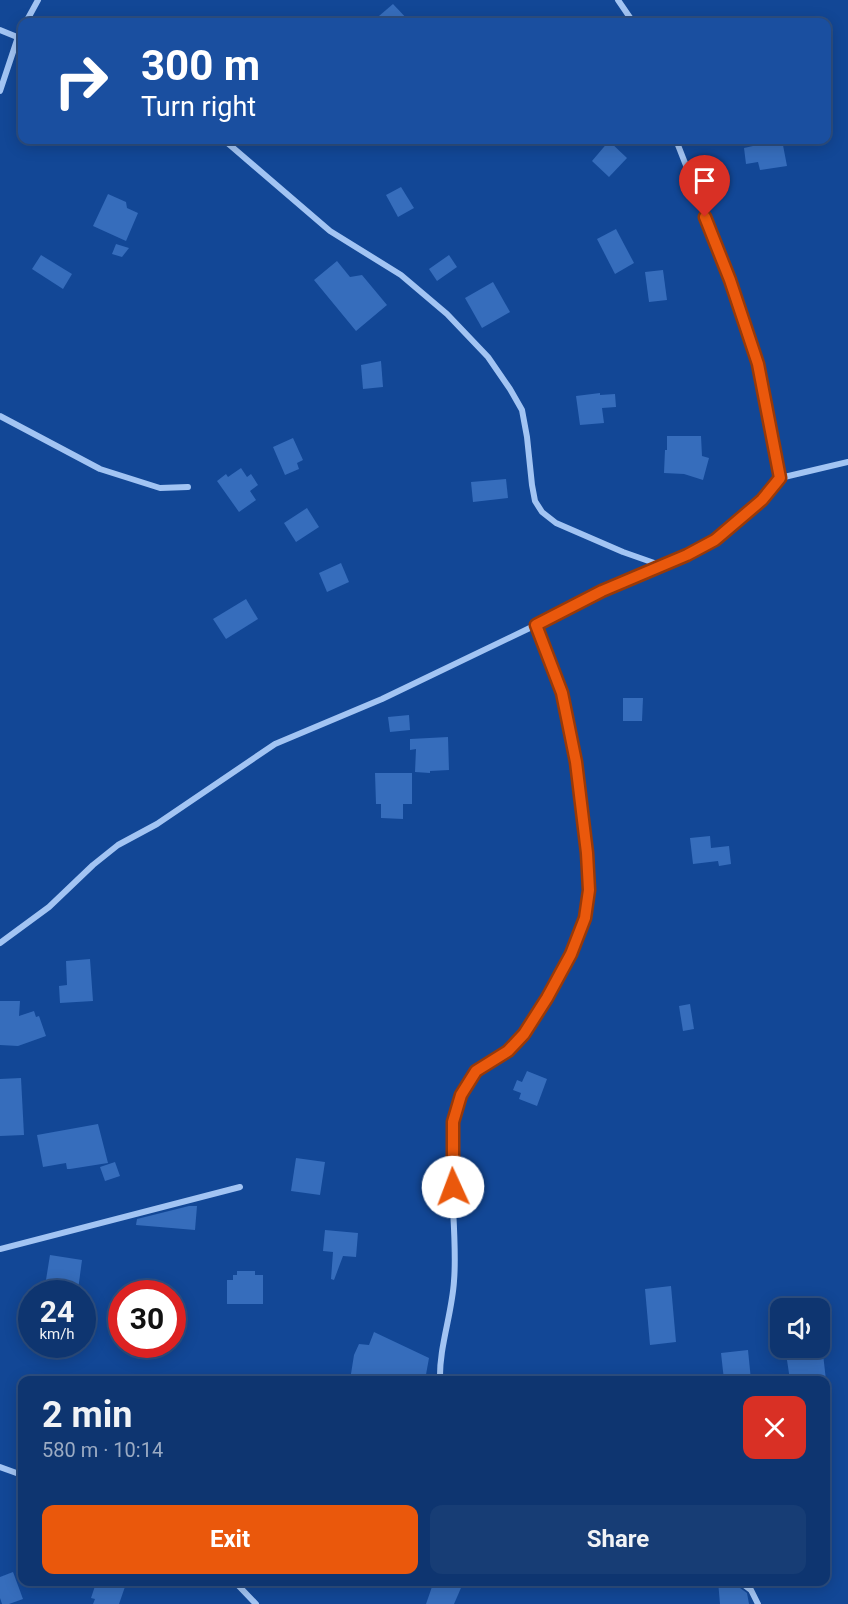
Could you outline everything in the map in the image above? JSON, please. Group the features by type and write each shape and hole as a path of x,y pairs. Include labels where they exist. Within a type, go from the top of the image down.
{"street":[{"path":"28,18 38,0"},
{"path":"618,0 630,18"},
{"path":"0,30 18,37"},
{"path":"0,91 18,43"},
{"path":"229,144 330,231 402,275 447,314 488,357 522,410 532,485 536,501 542,512 556,523 661,566"},
{"path":"678,144 730,280 758,364 780,478"},
{"path":"0,416 100,469 160,488 188,487"},
{"path":"0,943 49,907 93,864 118,845 157,824 275,744 382,699 602,591 687,555 715,540 762,500 780,478 848,462"},
{"path":"440,1376 454,1283 456,1247 452,1144 453,1122 461,1095 476,1071 508,1051 524,1034 547,998 571,954 585,918 589,890 576,762 562,693 536,625"},
{"path":"0,1249 240,1187"},
{"path":"0,1467 18,1474"},
{"path":"239,1586 256,1604"},
{"path":"746,1586 751,1590 758,1604"}],"building":[{"path":"393,4 406,18 377,18"},
{"path":"606,144 612,144 627,158 609,177 592,161"},
{"path":"753,144 783,144 787,166 760,170 758,162 746,164 744,148 753,146"},
{"path":"401,187 414,208 398,217 386,195"},
{"path":"108,194 126,202 127,208 138,213 126,241 93,226"},
{"path":"616,229 634,263 615,274 597,239"},
{"path":"116,244 129,248 122,257 112,254"},
{"path":"41,255 72,274 63,289 32,269"},
{"path":"449,255 457,267 437,281 429,269"},
{"path":"337,261 350,277 362,275 387,305 356,331 314,280"},
{"path":"663,270 667,300 649,302 645,272"},
{"path":"493,282 510,312 482,328 465,298"},
{"path":"381,361 383,387 363,389 361,365"},
{"path":"600,393 600,395 615,394 616,407 602,408 604,423 580,425 576,396"},
{"path":"667,436 701,436 702,456 709,458 703,480 684,474 664,473"},
{"path":"293,438 303,460 297,463 299,469 285,475 273,447"},
{"path":"241,468 247,477 251,474 258,485 250,491 256,500 239,512 217,481 226,474 228,477"},
{"path":"506,479 508,498 473,502 471,482"},
{"path":"307,508 319,527 296,542 284,523"},
{"path":"341,563 349,582 327,592 319,573"},
{"path":"246,599 258,619 226,639 213,619"},
{"path":"623,698 643,698 642,721 623,721"},
{"path":"409,715 410,730 390,732 388,717"},
{"path":"448,737 449,770 430,771 430,773 415,772 416,749 410,750 410,739"},
{"path":"375,773 412,773 412,804 403,804 403,819 381,818 381,804 376,804"},
{"path":"710,836 711,848 729,846 731,864 719,866 718,861 693,864 690,838"},
{"path":"90,959 93,1001 60,1003 59,986 67,985 66,961"},
{"path":"0,1001 20,1001 19,1016 34,1011 36,1017 39,1016 46,1036 18,1046 0,1045"},
{"path":"690,1004 694,1029 683,1031 679,1006"},
{"path":"527,1071 547,1079 537,1106 519,1099 521,1093 513,1090 517,1080 522,1082"},
{"path":"21,1078 24,1135 0,1136 0,1079"},
{"path":"98,1124 108,1163 70,1169 67,1169 66,1163 43,1167 37,1135"},
{"path":"296,1158 325,1162 320,1195 291,1191"},
{"path":"115,1162 120,1176 105,1181 100,1167"},
{"path":"197,1206 195,1230 136,1225 137,1219"},
{"path":"325,1230 358,1233 356,1257 343,1256 334,1280 331,1279 333,1252 323,1251"},
{"path":"50,1255 82,1260 79,1280 46,1280"},
{"path":"237,1271 255,1271 255,1275 263,1275 263,1304 227,1304 227,1280 233,1280 233,1275 237,1275"},
{"path":"671,1286 676,1342 650,1345 645,1289"},
{"path":"374,1332 429,1358 426,1376 351,1376 354,1355 359,1344 369,1345"},
{"path":"748,1350 751,1376 724,1376 721,1353"},
{"path":"787,1358 823,1358 826,1376 789,1376"},
{"path":"13,1572 23,1599 2,1604 0,1577"},
{"path":"95,1586 100,1588 101,1586 125,1586 119,1604 93,1604 95,1599 91,1598"},
{"path":"432,1586 462,1586 454,1604 426,1604"},
{"path":"718,1586 737,1586 747,1593 749,1604 720,1604"}],"route":[{"path":"453,1187 453,1122 461,1095 476,1071 508,1051 524,1034 571,954 585,918 589,890 587,853 576,762 562,693 536,625 602,591 687,555 715,540 762,500 780,478 758,364 730,280 705,217"}]}
